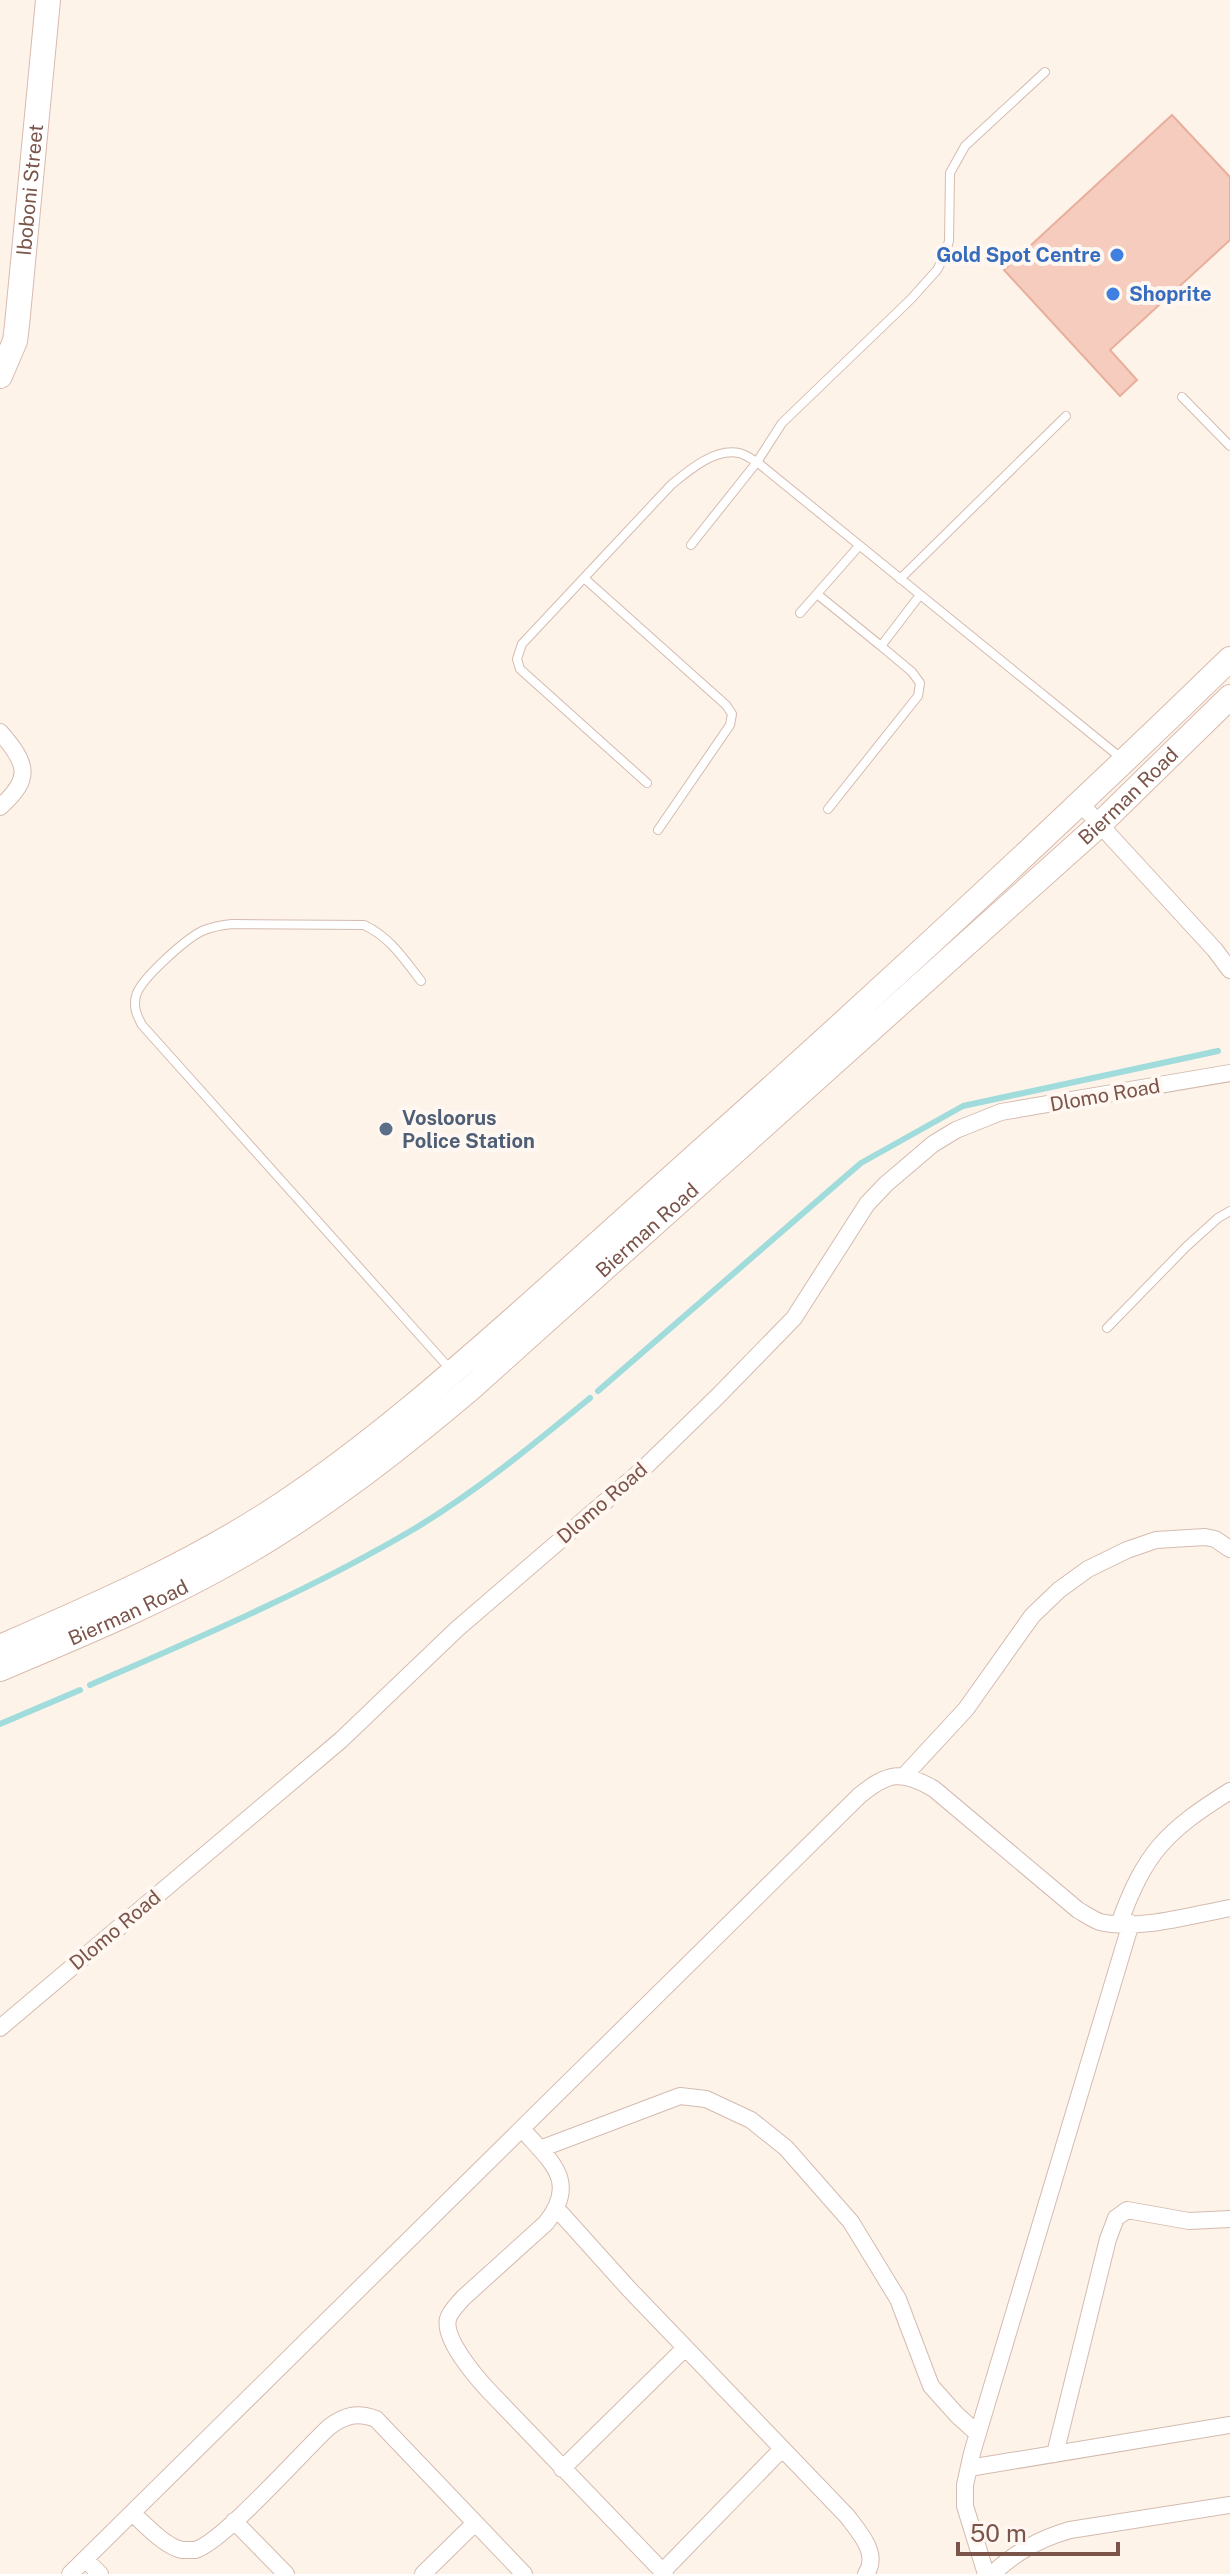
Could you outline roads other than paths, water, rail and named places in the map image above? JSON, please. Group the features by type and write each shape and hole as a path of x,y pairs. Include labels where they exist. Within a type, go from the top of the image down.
{"main road":[{"name":"Iboboni Street","path":"0,376 15,341 48,0"},
{"name":"Bierman Road","path":"0,1647 189,1560 281,1505 369,1444 454,1372 834,1032 1081,804 1230,659"},
{"name":"Bierman Road","path":"0,1669 221,1567 340,1492 410,1440 1099,825 1230,697"}],"street":[{"path":"0,732 14,747 22,770 18,791 0,807"},
{"path":"1081,804 1230,970"},
{"name":"Dlomo Road","path":"0,2028 330,1750 457,1629 643,1469 794,1318 867,1204 933,1144 956,1130 1001,1112 1230,1073"},
{"path":"905,1775 966,1709 1032,1616 1078,1576 1127,1550 1156,1540 1205,1537 1215,1539 1230,1549"},
{"path":"70,2574 859,1796 883,1780 905,1775 934,1789 1078,1910 1098,1921 1125,1924 1230,1908"},
{"path":"986,2574 965,2506 965,2485 1125,1924 1133,1886 1156,1850 1189,1816 1230,1791"},
{"path":"540,2149 680,2096 706,2099 751,2120 786,2148 851,2222 898,2299 931,2386 978,2434"},
{"path":"522,2129 562,2179 562,2191 557,2209 546,2223 451,2312 447,2326 457,2349 473,2372 664,2573 782,2449"},
{"path":"557,2209 685,2348 847,2516 863,2537 871,2557 866,2574"},
{"path":"1055,2454 1108,2239 1116,2218 1127,2210 1189,2221 1230,2219"},
{"path":"562,2469 685,2348"},
{"path":"132,2513 166,2542 179,2549 193,2550 234,2521 329,2427 344,2417 363,2414 376,2419 524,2574"},
{"path":"969,2468 1230,2425"},
{"path":"992,2574 1027,2546 1048,2536 1230,2505"},
{"path":"234,2521 286,2574"},
{"path":"423,2574 475,2523"},
{"path":"85,2559 100,2574"}],"lane":[{"path":"691,545 757,462 782,423 937,270 949,241 948,188 956,160 965,146 1045,72"},
{"path":"1182,397 1230,446"},
{"path":"900,579 1066,416"},
{"path":"647,783 520,669 517,659 522,644 671,485 695,465 719,455 738,453 757,462 1124,761"},
{"path":"800,613 859,546"},
{"path":"584,578 726,705 732,714 730,725 658,830"},
{"path":"817,594 912,672 920,683 918,696 828,809"},
{"path":"881,646 920,595"},
{"path":"421,981 389,941 378,931 364,925 232,924 200,932 186,941 145,980 136,994 135,1010 142,1025 454,1372"},
{"path":"1107,1328 1186,1247 1230,1211"}],"waterway":[{"path":"598,1391 861,1163 963,1106 1218,1051"},
{"path":"90,1685 295,1593 414,1529 483,1483 590,1398"},
{"path":"0,1724 80,1690"}],"place":[{"name":"Gold Spot Centre","path":"1117,255"},
{"name":"Shoprite","path":"1113,294"},
{"name":"Vosloorus Police Station","path":"386,1129"}]}
